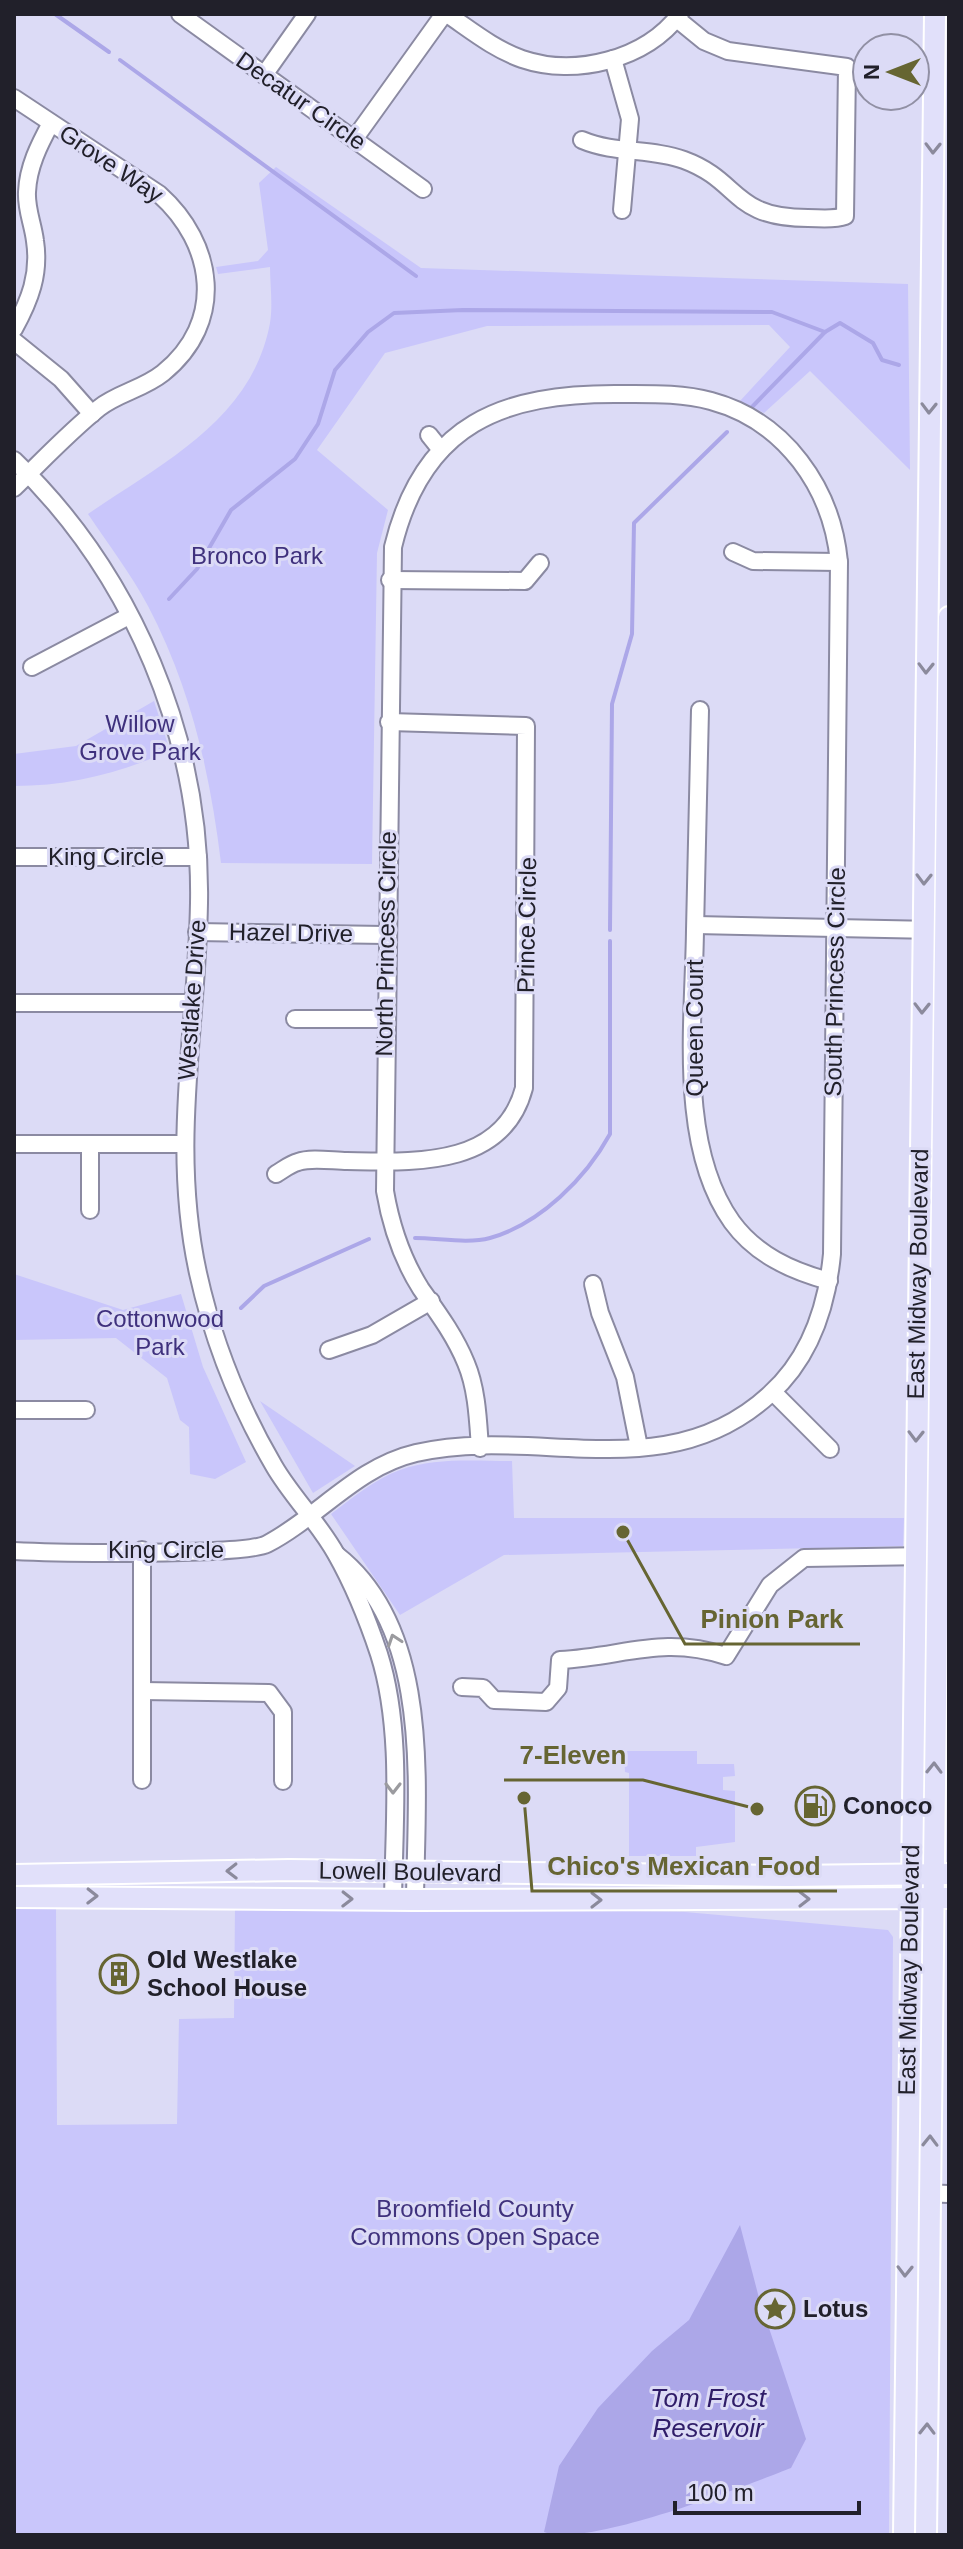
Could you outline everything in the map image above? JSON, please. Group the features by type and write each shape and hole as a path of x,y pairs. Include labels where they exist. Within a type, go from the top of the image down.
{"main road":[{"name":"East Midway Boulevard","path":"904,2535 935,14"},
{"name":"East Midway Boulevard","path":"926,2535 939,2194 941,1874 936,1556 949,617"},
{"name":"Lowell Boulevard","path":"14,1875 289,1870 546,1874 941,1874"},
{"path":"466,1900 535,1887 545,1881 546,1874"},
{"name":"Lowell Boulevard","path":"14,1897 393,1900 941,1898"}],"street":[{"name":"Decatur Circle","path":"180,14 423,189"},
{"path":"264,75 307,14"},
{"path":"355,138 446,14 478,37 523,59 563,66 613,59 641,47 679,16 704,41 728,51 847,67 847,211 840,218 768,215 744,204 709,172 686,161 602,149 582,140"},
{"path":"613,59 629,109 622,210"},
{"name":"Grove Way","path":"14,98 159,194 178,211 192,231 204,266 201,319 179,359 151,382 116,397 92,414 14,488"},
{"path":"14,329 28,303 36,275 35,239 26,196 28,178 32,161 51,123"},
{"path":"14,341 61,379 92,414"},
{"name":"South Princess Circle","path":"307,1516 359,1478 390,1461 417,1453 480,1448 663,1446 707,1436 740,1419 773,1392 799,1362 811,1339 829,1281 839,562 837,538 825,503 799,458 760,424 712,401 673,395 566,393 534,398 488,416 441,450"},
{"path":"429,435 441,450"},
{"name":"North Princess Circle","path":"441,450 417,484 400,517 390,580 384,1019 385,1191 395,1235 409,1267 468,1366 476,1397 480,1448"},
{"name":"Westlake Drive","path":"14,460 88,547 129,616 157,675 184,752 193,792 198,857 197,932 184,1144 189,1223 211,1322 248,1417 307,1516 336,1554 369,1626 385,1680 393,1745 393,1900"},
{"path":"733,552 753,561 839,562"},
{"path":"390,580 525,581 540,563"},
{"path":"32,667 129,616"},
{"name":"Queen Court","path":"700,710 695,1113 708,1175 731,1220 754,1244 786,1266 829,1281"},
{"name":"Prince Circle","path":"384,1162 437,1159 460,1153 497,1135 516,1115 520,1103 525,1040 526,726 389,722"},
{"name":"King Circle","path":"14,857 198,857"},
{"path":"696,925 947,930"},
{"name":"Hazel Drive","path":"197,932 385,935"},
{"path":"14,1003 191,1003"},
{"path":"295,1019 384,1019"},
{"path":"14,1144 184,1144"},
{"path":"90,1144 90,1210"},
{"path":"276,1174 299,1161 384,1162"},
{"path":"593,1284 600,1313 625,1377 639,1447"},
{"path":"329,1350 372,1335 431,1301"},
{"path":"773,1392 830,1449"},
{"path":"14,1410 86,1410"},
{"name":"King Circle","path":"14,1551 260,1548 307,1516"},
{"path":"142,1550 142,1780"},
{"name":"Westlake Drive","path":"336,1554 360,1573 385,1614 409,1688 415,1743 415,1900"},
{"path":"462,1687 483,1688 494,1700 546,1702 558,1688 560,1660 584,1659 644,1647 694,1645 726,1656 770,1585 804,1558 936,1556"},
{"path":"142,1691 269,1693 283,1712 283,1781"},
{"path":"906,2193 939,2194"}],"green space":[{"name":"Bronco Park","path":"276,167 421,268 908,284 910,470 810,371 764,413 740,401 790,347 769,325 487,326 385,353 317,450 388,510 377,553 372,864 221,863 204,764 176,668 141,594 88,514 200,435 245,386 260,357 270,323 270,267 218,274 216,267 258,261 268,250 259,183"},
{"name":"Willow Grove Park","path":"154,701 170,751 94,777 55,784 14,786 14,754 76,746"},
{"name":"Cottonwood Park","path":"14,1274 123,1310 181,1294 203,1367 246,1462 215,1479 190,1474 189,1427 180,1420 167,1378 116,1338 14,1340"},
{"path":"260,1401 355,1466 313,1493"},
{"path":"456,1461 512,1461 514,1518 904,1518 903,1546 504,1555 400,1615 331,1514 382,1478 413,1466"},
{"path":"624,1751 697,1751 697,1764 734,1764 735,1776 723,1777 723,1790 735,1791 735,1842 696,1847 696,1856 629,1856 629,1773 625,1772"},
{"name":"Broomfield County Commons Open Space","path":"14,1905 56,1905 57,2125 177,2124 179,2019 234,2018 235,1905 685,1912 888,1930 893,1937 889,2535 14,2535"}],"water":[{"name":"Tom Frost Reservoir","path":"740,2225 759,2298 806,2439 791,2468 703,2501 628,2524 564,2535 544,2532 559,2466 598,2408 652,2351 689,2320"}],"waterway":[{"path":"55,14 109,52"},
{"path":"120,60 416,276"},
{"path":"169,599 197,569 231,510 295,459 318,424 335,370 368,332 394,313 463,310 772,312 825,332"},
{"path":"752,407 825,332 840,323 873,343 882,360 899,365"},
{"path":"610,930 612,704 632,634 634,523 727,432"},
{"path":"415,1238 472,1241 509,1231 544,1211 560,1197 600,1151 610,1134 610,941"},
{"path":"241,1308 264,1286 369,1239"}],"place":[{"name":"Pinion Park","path":"623,1532"},
{"name":"Chico's Mexican Food","path":"524,1798"},
{"name":"Conoco","path":"815,1806"},
{"name":"7-Eleven","path":"757,1809"},
{"name":"Old Westlake School House","path":"119,1974"},
{"name":"Lotus","path":"775,2309"}]}
